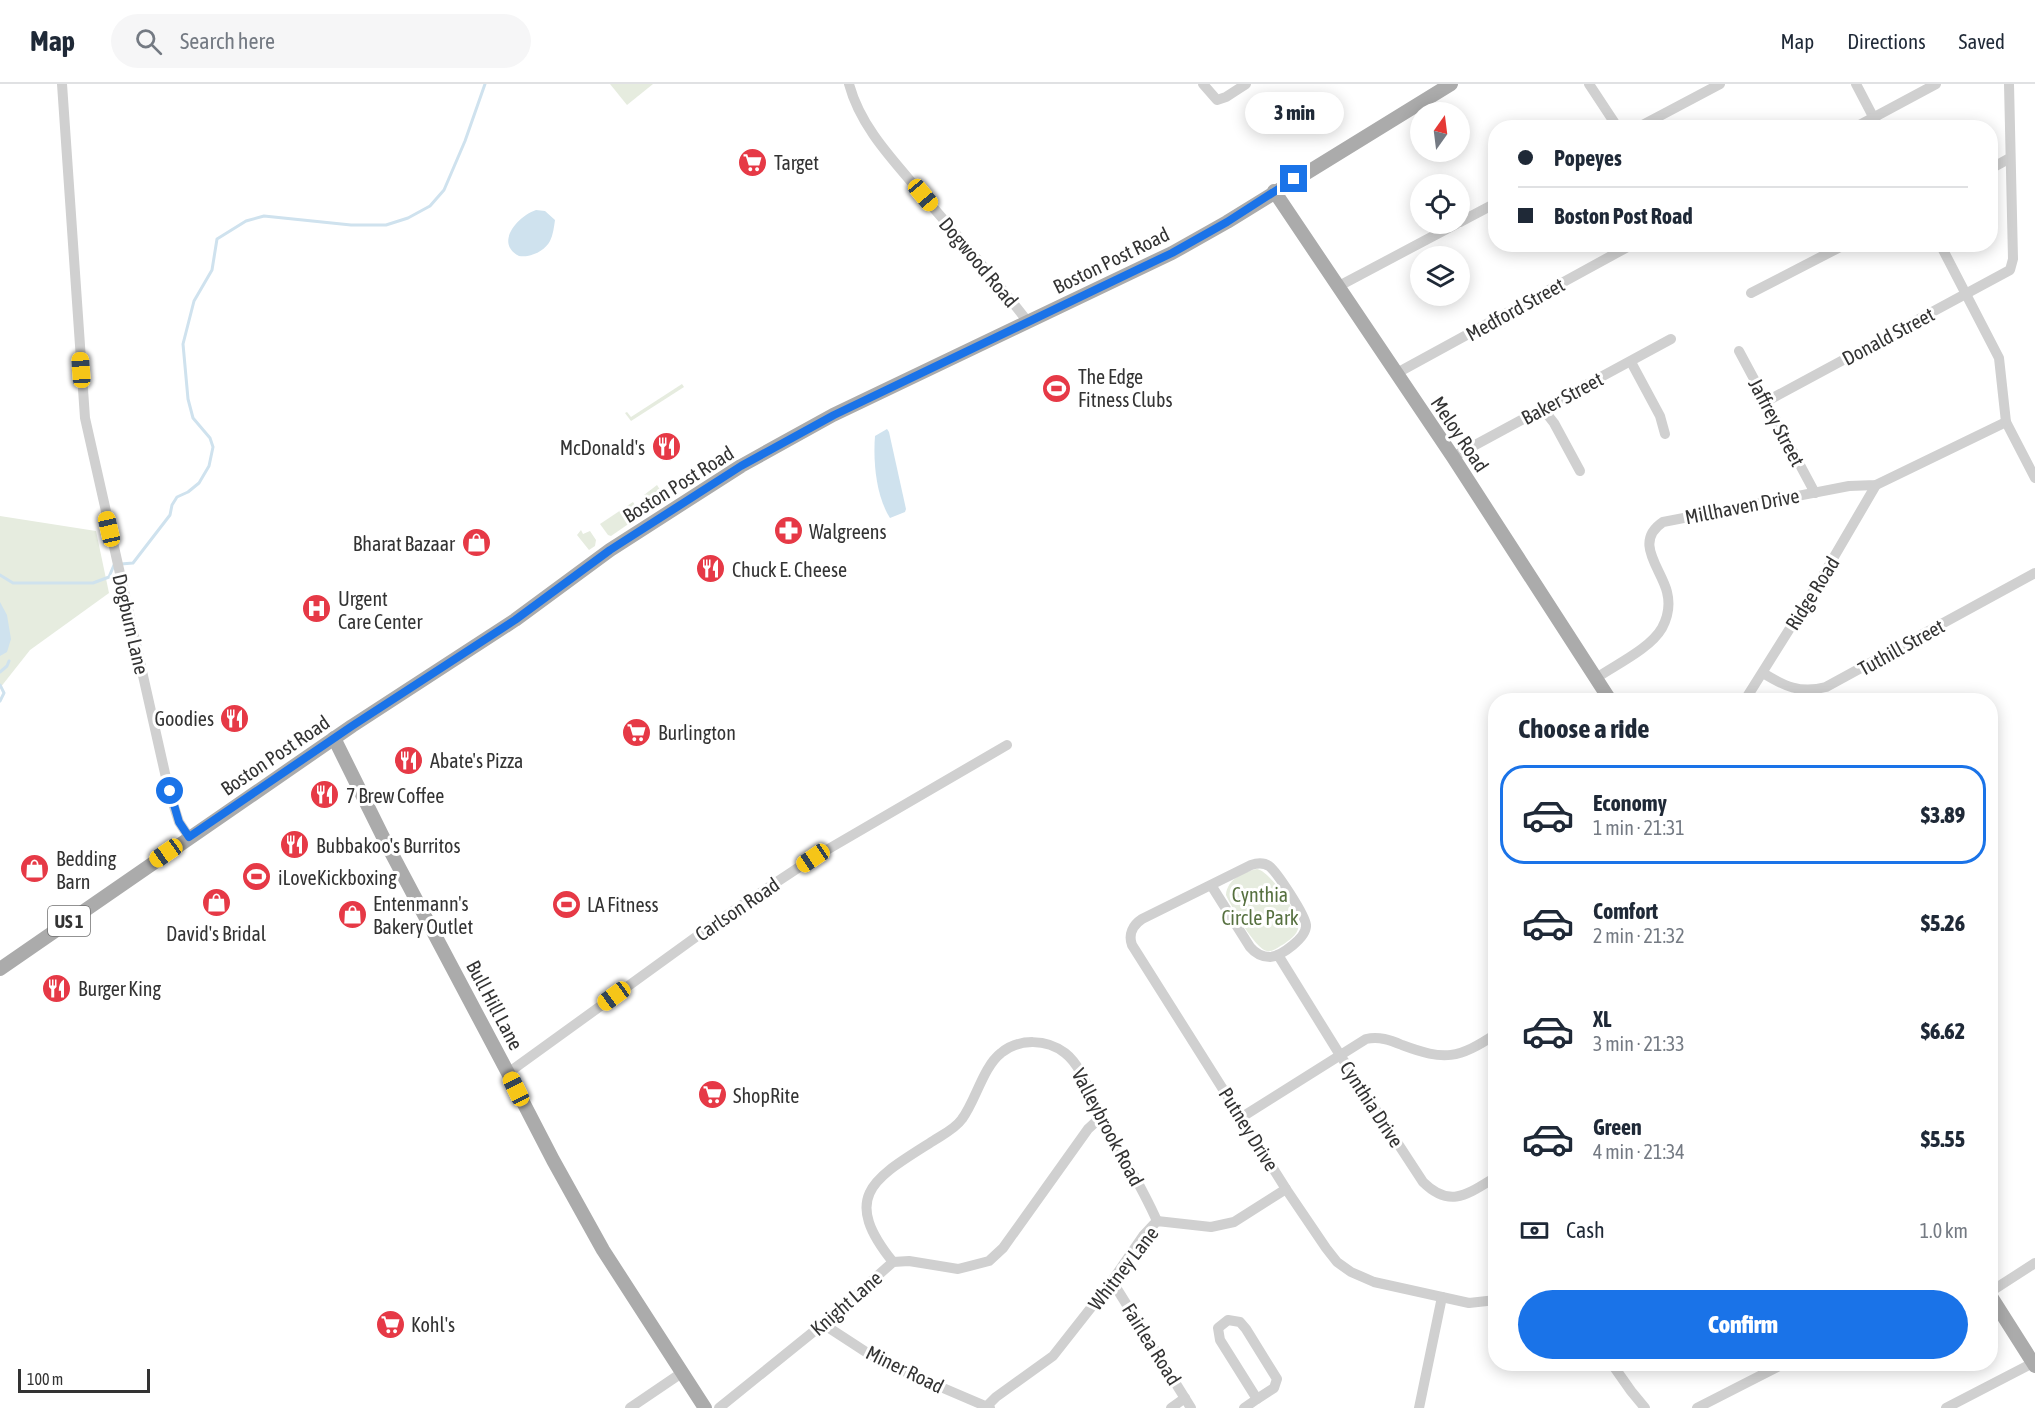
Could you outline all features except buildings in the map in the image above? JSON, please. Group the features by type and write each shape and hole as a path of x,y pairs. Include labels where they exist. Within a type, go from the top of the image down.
{"main road":[{"name":"Boston Post Road","path":"0,969 334,738 515,620 610,550 741,466 834,415 1172,253 1227,222 1451,84"},
{"name":"Meloy Road","path":"1274,191 1453,457 1605,693"},
{"name":"Bull Hill Lane","path":"334,738 384,839 553,1160 603,1250 705,1408"},
{"path":"1998,1306 2034,1364"}],"street":[{"name":"Dogburn Lane","path":"62,84 85,418 170,791 179,822 189,837"},
{"name":"Dogwood Road","path":"849,84 853,99 865,123 987,269 1028,322"},
{"path":"1203,84 1216,100 1226,97 1246,84"},
{"path":"1589,84 1613,120"},
{"path":"1652,120 1720,84"},
{"path":"1856,84 1876,120"},
{"path":"1880,120 1936,84"},
{"path":"1998,165 2010,158 2009,84"},
{"name":"Donald Street","path":"1767,401 2010,270 2013,259 2010,158"},
{"path":"1470,217 1488,207"},
{"path":"1339,286 1437,234"},
{"name":"Medford Street","path":"1396,373 1618,252"},
{"path":"1751,293 1830,252"},
{"path":"1944,252 1999,358 2006,422 2035,478"},
{"name":"Baker Street","path":"1453,457 1671,339"},
{"name":"Jaffrey Street","path":"1739,351 1815,493"},
{"path":"1631,362 1660,416 1665,434"},
{"path":"1543,409 1554,423 1580,471"},
{"name":"Millhaven Drive","path":"1595,679 1650,642 1663,627 1668,609 1667,593 1649,546 1652,534 1659,525 1669,520 1849,486 1876,485 2006,422"},
{"name":"Ridge Road","path":"1750,693 1876,485"},
{"name":"Tuthill Street","path":"1763,673 1791,689 1804,691 1826,687 2035,573"},
{"name":"Carlson Road","path":"508,1072 718,921 813,858 1007,745"},
{"path":"1256,863 1262,863 1272,869 1301,912 1306,924 1304,934 1300,939 1278,955 1264,956 1252,950 1211,885 1256,863"},
{"name":"Putney Drive","path":"1211,885 1142,919 1132,930 1130,939 1286,1188 1326,1248 1344,1268 1374,1282 1475,1304 1488,1302"},
{"name":"Cynthia Drive","path":"1278,955 1423,1182 1432,1191 1456,1198 1488,1183"},
{"path":"1242,1117 1366,1039 1374,1037 1387,1039 1426,1054 1450,1056 1464,1053 1488,1039"},
{"name":"Valleybrook Road","path":"893,1262 878,1243 867,1219 868,1203 873,1188 886,1171 960,1122 989,1067 1002,1052 1025,1042 1037,1042 1056,1047 1075,1064 1157,1221"},
{"name":"Knight Lane","path":"719,1408 823,1324 893,1262 909,1261 958,1269 989,1261 1003,1248 1088,1129 1101,1116"},
{"name":"Whitney Lane","path":"989,1407 996,1397 1053,1356 1112,1281 1143,1236 1157,1221 1211,1227 1234,1222 1286,1188"},
{"path":"1998,1288 2035,1263"},
{"name":"Fairlea Road","path":"1112,1281 1188,1403"},
{"path":"1419,1408 1419,1398 1442,1297"},
{"path":"1244,1408 1274,1388 1277,1379 1246,1329 1240,1322 1228,1320 1218,1328 1220,1340 1257,1399"},
{"name":"Miner Road","path":"823,1324 869,1354 989,1407"},
{"path":"1946,1408 2034,1364"},
{"path":"1617,1371 1645,1408"},
{"path":"1697,1408 1765,1371"},
{"path":"630,1408 683,1372"},
{"path":"1171,1408 1188,1403"}],"green space":[{"path":"610,84 653,84 627,105"},
{"path":"682,384 684,387 631,421 625,413 627,412 631,417"},
{"path":"657,485 665,498 652,506 644,495"},
{"path":"633,502 640,516 611,536 608,535 600,524"},
{"path":"0,516 96,531 109,593 30,650 0,688"},
{"path":"581,530 583,534 590,531 596,540 595,546 589,550 577,535"},
{"name":"Cynthia Circle Park","path":"1257,869 1275,884 1299,922 1298,930 1292,938 1278,948 1269,951 1256,943 1226,895 1233,881 1242,874"}],"water":[{"path":"536,210 545,211 555,220 551,239 545,248 537,253 519,256 512,251 509,244 511,230 522,218"},
{"path":"887,429 906,509 905,512 890,518 881,500 876,478 875,457 875,436"},
{"path":"0,602 7,615 11,639 7,652 0,656"}],"waterway":[{"path":"121,564 133,563 170,515 177,497 199,483 209,466 213,447 210,438 193,418 188,399 183,344 194,301 212,270 217,239 246,221 264,216 351,225 386,225 408,218 430,206 444,190 465,141 485,84"},
{"path":"0,575 13,583 93,583 109,577 114,565"},
{"path":"0,672 9,661"},
{"path":"0,685 4,693 0,701"}],"place":[{"name":"Target","path":"753,162"},
{"name":"The Edge Fitness Clubs","path":"1057,388"},
{"name":"McDonald's","path":"666,447"},
{"name":"Walgreens","path":"788,531"},
{"name":"Bharat Bazaar","path":"476,543"},
{"name":"Chuck E. Cheese","path":"711,569"},
{"name":"Urgent Care Center","path":"317,609"},
{"name":"Goodies","path":"235,718"},
{"name":"Burlington","path":"637,732"},
{"name":"Abate's Pizza","path":"409,760"},
{"name":"7 Brew Coffee","path":"325,795"},
{"name":"Bubbakoo's Burritos","path":"295,845"},
{"name":"Bedding Barn","path":"35,869"},
{"name":"iLoveKickboxing","path":"257,877"},
{"name":"David's Bridal","path":"216,902"},
{"name":"LA Fitness","path":"566,904"},
{"name":"Entenmann's Bakery Outlet","path":"352,914"},
{"name":"Burger King","path":"57,988"},
{"name":"ShopRite","path":"712,1095"},
{"name":"Kohl's","path":"390,1324"}],"route":[{"path":"170,791 179,822 189,837 352,726 515,620 610,550 741,466 834,415 1172,253 1227,222 1294,179"}]}
